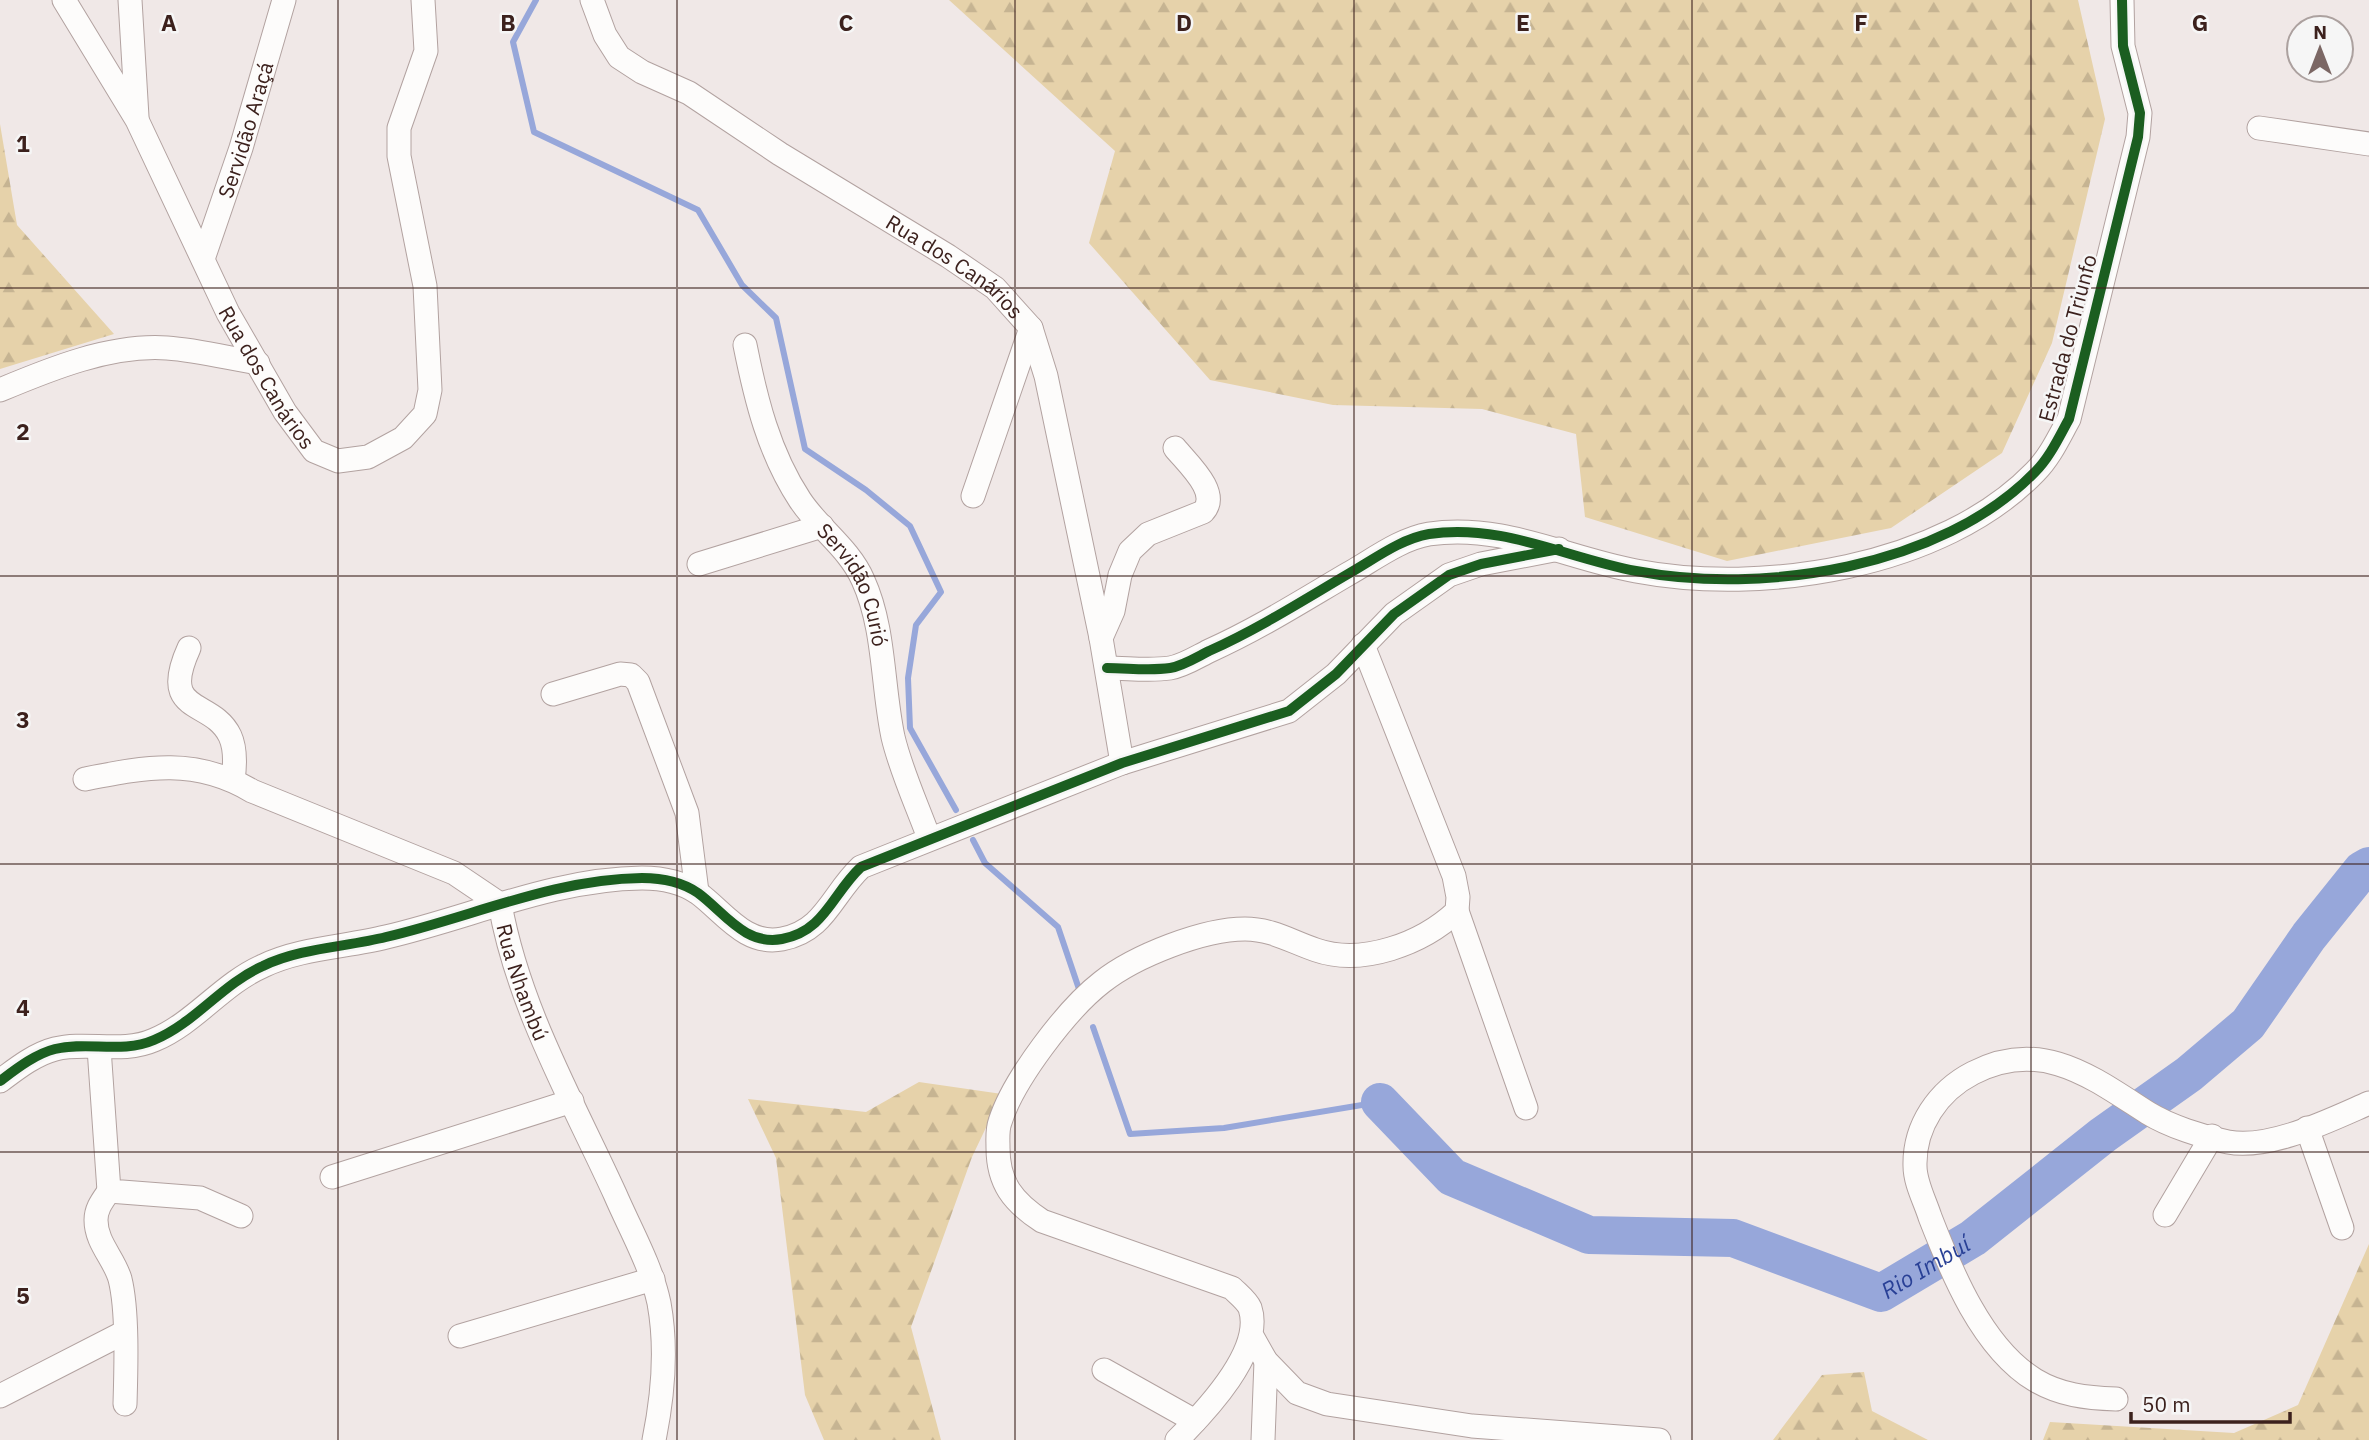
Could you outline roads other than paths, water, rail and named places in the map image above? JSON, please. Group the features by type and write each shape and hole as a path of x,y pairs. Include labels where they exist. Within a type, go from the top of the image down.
{"street":[{"name":"Rua dos Canários","path":"64,0 137,120 229,313 297,432 314,451 338,461 368,457 402,438 425,414 430,390 431,367 425,286 399,156 399,128 426,51 423,0"},
{"path":"130,0 137,120"},
{"name":"Servidão Araçá","path":"203,258 241,148 285,0"},
{"name":"Rua dos Canários","path":"592,0 605,35 619,57 642,72 689,93 780,153 948,256 995,288 1031,328 1045,376 1101,638 1122,763"},
{"name":"Estrada do Triunfo","path":"1107,668 1173,668 1255,630 1398,545 1426,535 1479,531 1559,549 1635,571 1697,580 1770,578 1833,569 1918,546 1969,521 2010,496 2037,471 2069,419 2137,137 2140,114 2123,46 2122,0"},
{"path":"2259,128 2369,144"},
{"path":"973,496 1031,328"},
{"name":"Servidão Curió","path":"745,345 757,406 765,429 801,502 858,570 874,610 893,738 929,838"},
{"path":"0,390 76,362 125,351 166,347 258,363"},
{"path":"1101,638 1113,611 1120,575 1130,551 1148,534 1203,512 1209,506 1210,497 1205,487 1175,448"},
{"path":"699,564 822,526"},
{"path":"0,1081 53,1049 75,1046 99,1048 153,1041 184,1022 229,986 262,966 282,958 385,937 500,904 607,880 645,878 673,881 697,892 732,924 767,941 803,933 821,919 840,890 861,867 1122,763 1289,711 1336,674 1394,614 1449,575 1481,564 1559,549"},
{"path":"1363,645 1454,876 1458,897 1457,911 1526,1108"},
{"path":"189,648 180,667 180,686 187,700 221,724 230,735 235,760 233,780"},
{"path":"553,694 620,674 631,675 638,682 687,813 697,892"},
{"name":"Rua Nhambú","path":"85,779 153,766 178,766 233,780 252,791 454,873 500,904 508,948 522,986 653,1279 659,1304 662,1343 662,1386 654,1440"},
{"path":"1457,911 1444,923 1419,938 1360,956 1338,957 1268,931 1244,929 1209,935 1133,962 1101,983 1040,1051 1009,1095 998,1127 998,1165 1005,1186 1017,1205 1042,1221 1232,1288 1250,1306 1252,1338 1266,1360 1297,1393 1327,1404 1367,1413 1557,1435 1659,1440"},
{"path":"99,1048 109,1191 97,1209 97,1236 119,1278 123,1299 125,1404"},
{"path":"2116,1399 2086,1398 2059,1392 2032,1378 1990,1335 1953,1277 1915,1167 1920,1131 1933,1103 1973,1073 2005,1062 2032,1059 2074,1067 2127,1097 2150,1114 2229,1142 2262,1142 2307,1128 2369,1103"},
{"path":"332,1177 572,1101"},
{"path":"2307,1128 2342,1228"},
{"path":"2165,1215 2212,1136"},
{"path":"109,1191 200,1198 241,1216"},
{"path":"460,1336 653,1279"},
{"path":"0,1396 123,1334"},
{"path":"1177,1440 1220,1390 1252,1338"},
{"path":"1263,1440 1266,1360"},
{"path":"1104,1370 1195,1421"}],"waterway":[{"path":"536,0 513,42 534,132 698,210 742,285 776,318 805,449 866,490 910,526 941,592 916,625 908,678 910,728 956,810"},
{"path":"973,840 985,863 1058,927 1080,992"},
{"name":"Rio Imbuí","path":"1380,1102 1452,1177 1589,1235 1733,1238 1881,1293 1973,1238 2103,1135 2189,1074 2248,1024 2309,936 2362,870 2369,866"},
{"path":"1093,1027 1130,1134 1224,1128 1380,1102"}]}
